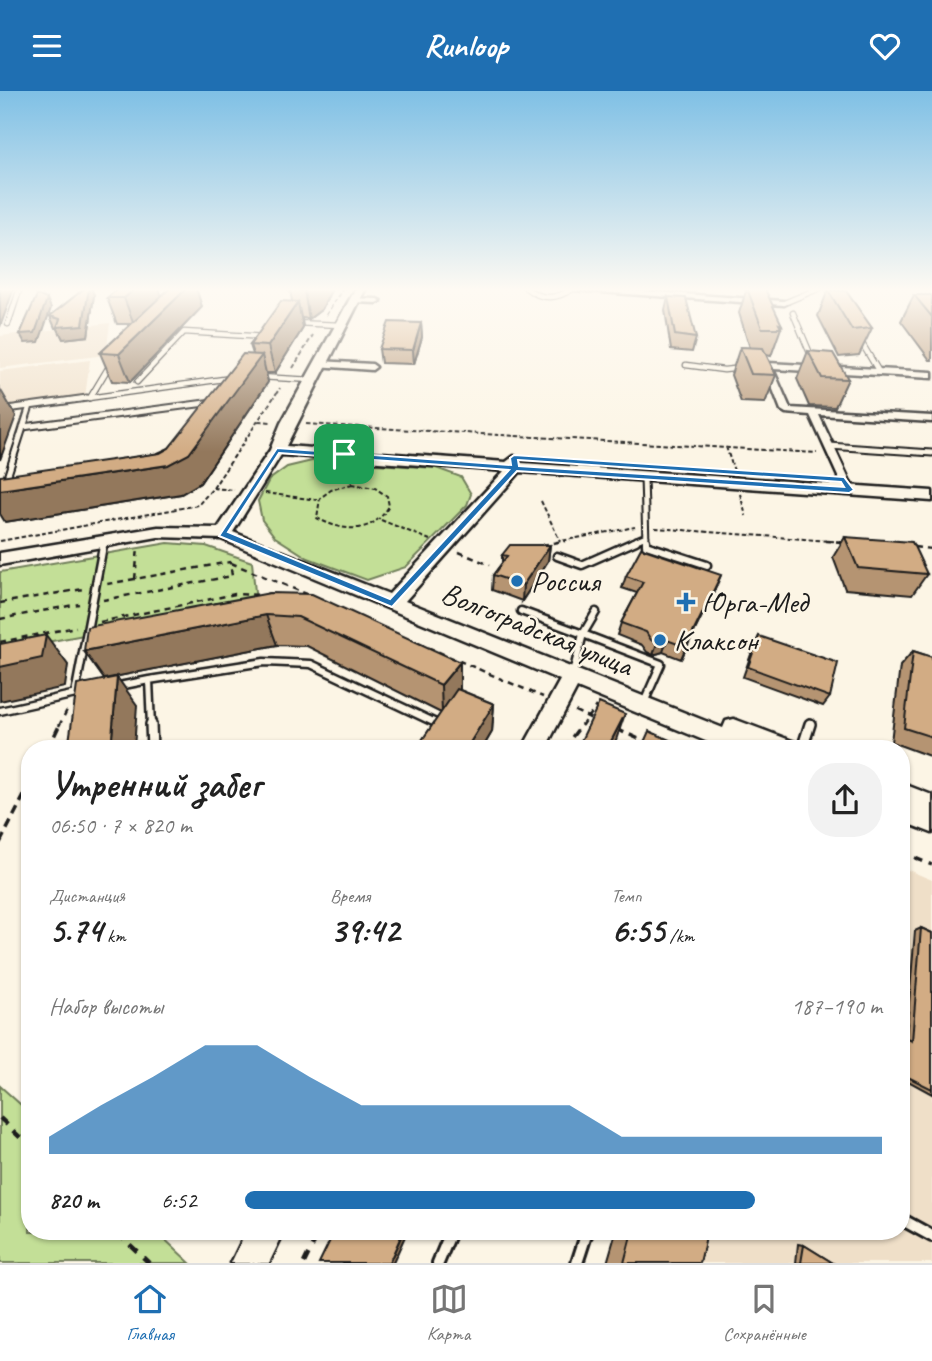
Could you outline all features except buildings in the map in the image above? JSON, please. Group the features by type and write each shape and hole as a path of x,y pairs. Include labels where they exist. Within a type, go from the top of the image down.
{"main road":[{"path":"0,559 158,532 223,534 279,446 288,423 332,343"},
{"path":"279,446 847,485 932,496"},
{"path":"514,463 644,478 932,485"},
{"path":"395,600 514,463"},
{"name":"Волгоградская улица","path":"223,534 574,672 605,691 645,700 731,740"},
{"path":"538,740 574,672 761,740"},
{"path":"910,797 932,806"},
{"path":"910,813 932,822"},
{"path":"248,1263 261,1240"}],"street":[{"path":"320,364 372,367"},
{"path":"932,376 762,366 786,410 932,419"},
{"path":"814,412 847,485"}],"lane":[{"path":"137,382 174,343"},
{"path":"260,347 263,343"},
{"path":"805,343 816,369"},
{"path":"861,343 879,372"},
{"path":"90,398 113,360"},
{"path":"686,365 724,370 747,367"},
{"path":"0,410 238,376 238,384"},
{"path":"250,376 312,380"},
{"path":"23,427 225,400"},
{"path":"13,498 0,500 30,406"},
{"path":"831,450 932,453"},
{"path":"644,478 646,545 707,565"},
{"path":"557,556 582,565 646,536"},
{"path":"75,694 104,541"},
{"path":"521,611 662,664 645,700"},
{"path":"574,672 583,634 596,613"},
{"path":"0,711 149,680 264,662 311,664 445,726 437,738"},
{"path":"149,680 152,740"},
{"path":"805,740 810,724"},
{"path":"910,1224 932,1236"},
{"path":"438,1263 447,1240"},
{"path":"577,1263 584,1240"}],"path":[{"path":"0,541 198,505 259,421 308,343"},
{"path":"259,421 831,450"},
{"path":"352,484 379,488 387,494 391,503 389,512 375,523 354,530 326,525 317,518 314,509 317,500 338,487 352,484"},
{"path":"541,502 560,541"},
{"path":"535,547 628,527 850,543"},
{"path":"905,547 932,549"},
{"path":"0,619 232,576 230,562"},
{"path":"0,603 230,562 311,596 298,596"},
{"path":"0,642 234,594 273,595"},
{"path":"410,639 601,723"},
{"path":"568,740 589,718 605,691"},
{"path":"52,740 75,694"},
{"path":"613,728 641,740"},
{"path":"0,843 21,802"},
{"path":"910,856 932,865"},
{"path":"0,1118 21,1138"},
{"path":"125,1240 149,1263"},
{"path":"303,1263 315,1240"}],"shaded area":[{"path":"0,343 108,343 106,355 0,368"},
{"path":"90,360 85,397 0,408 0,371"},
{"path":"910,871 932,880 932,1263 701,1263 706,1240 910,1240"}],"green space":[{"path":"316,460 436,468 461,477 471,494 467,505 406,567 367,580 308,558 275,537 262,520 258,501 269,480 287,467"},
{"path":"168,543 206,546 252,562 256,602 0,651 0,572"},
{"path":"0,1086 21,1105 21,1240 166,1240 190,1263 0,1263"}],"place":[{"name":"Россия","path":"517,581"},
{"name":"Юрга-Мед","path":"686,602"},
{"name":"Клаксон","path":"660,640"}],"route":[{"path":"344,454 277,450 248,491 223,534 392,603 515,468 514,458 844,479 849,490 644,478 515,468 344,454"}]}
